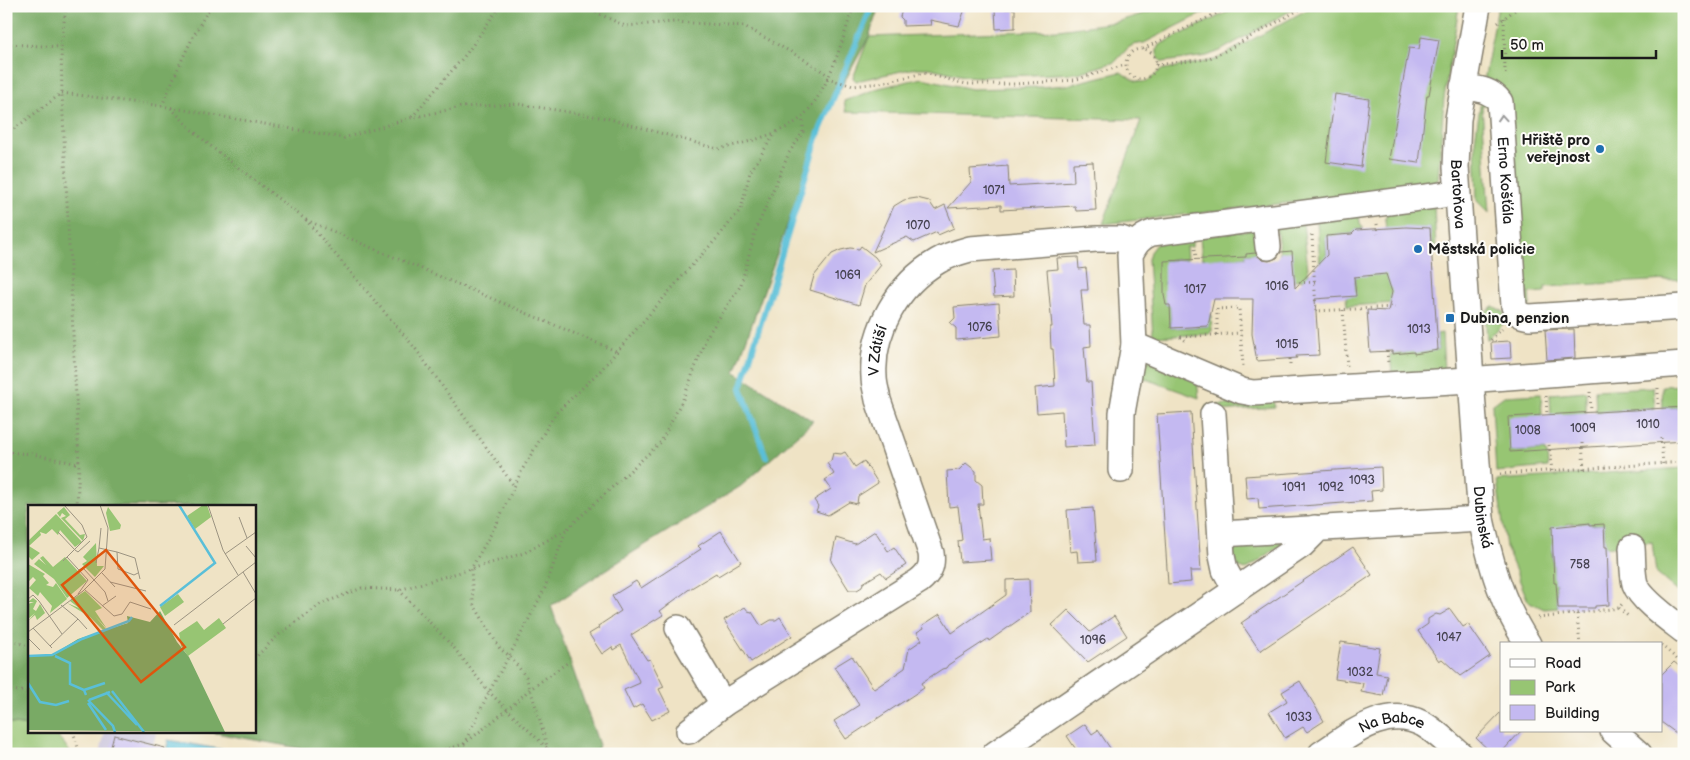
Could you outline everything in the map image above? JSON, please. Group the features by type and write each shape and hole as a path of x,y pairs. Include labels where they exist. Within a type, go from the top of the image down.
{"street":[{"name":"Bartoňova","path":"1470,380 1457,193 1456,142 1462,87 1478,6"},
{"path":"1462,87 1486,90 1497,97 1500,102"},
{"name":"Erno Košťála","path":"1500,102 1514,306 1516,312 1530,317 1684,307"},
{"path":"1121,470 1122,413 1134,345 1130,255 1135,244 1144,236 1152,233 1457,193"},
{"path":"1265,218 1268,247"},
{"name":"V Zátiší","path":"689,731 723,704 919,581 931,568 931,553 878,400 874,379 874,361 882,327 894,304 908,284 938,261 970,249 1097,239 1121,239 1135,244"},
{"path":"1134,345 1248,392 1470,380 1684,364"},
{"name":"Dubinská","path":"1470,380 1481,519 1498,585 1507,608 1527,642"},
{"path":"1213,414 1225,570 1236,590"},
{"path":"1221,534 1481,519"},
{"path":"995,754 1302,545 1313,534 1314,528"},
{"path":"1632,548 1634,581 1637,589 1684,631"},
{"path":"678,628 723,704"},
{"name":"Na Babce","path":"1320,754 1373,722 1401,717 1423,724 1460,754"},
{"path":"1615,732 1639,754"}],"path":[{"path":"66,6 61,47 62,93 79,464 77,505"},
{"path":"162,106 174,77 202,20 211,6"},
{"path":"411,118 468,53 500,6"},
{"path":"588,6 591,10 625,26 674,22 744,26 808,61 832,80 853,86 880,83 924,73 966,84 1016,84 1074,80 1125,65"},
{"path":"6,135 62,93 162,106 344,138 411,118 461,107 518,104 606,118 718,149 775,133 803,116 819,94 828,77 854,6"},
{"path":"1143,48 1152,53 1156,65 1152,74 1143,79 1138,79 1129,74 1125,65 1130,52 1143,48 1232,6"},
{"path":"1156,65 1207,59 1306,6"},
{"path":"1496,24 1520,6"},
{"path":"1500,102 1506,94 1504,18"},
{"path":"6,44 61,47"},
{"path":"171,108 213,148 306,220 415,348 514,486"},
{"path":"255,658 277,636 321,604 362,588 399,590 524,553 566,530 661,442 684,396 707,336 741,285 755,232 789,153 803,132 803,116"},
{"path":"549,754 526,677 510,656 500,649 474,603 471,569 497,523 522,470 555,414 600,371 687,270 718,238 741,209 750,172 775,133"},
{"path":"306,220 616,351"},
{"path":"1312,229 1316,311 1395,308"},
{"path":"1294,283 1315,282"},
{"path":"1218,335 1216,309 1239,308 1243,368"},
{"path":"1343,310 1348,387"},
{"path":"1180,337 1241,333"},
{"path":"1658,385 1658,408"},
{"path":"1590,389 1591,412"},
{"path":"1546,392 1547,415"},
{"path":"1661,438 1662,464"},
{"path":"1582,443 1584,469"},
{"path":"1549,445 1552,471"},
{"path":"6,452 32,454 79,464"},
{"path":"1502,474 1684,462"},
{"path":"464,744 489,692 545,588 566,530"},
{"path":"1533,619 1619,608 1637,589"},
{"path":"399,590 454,648 489,692 547,749"},
{"path":"1577,614 1580,642"},
{"path":"6,639 28,646"},
{"path":"1662,646 1684,665"},
{"path":"430,754 464,744 530,689 567,663"},
{"path":"6,690 28,692"},
{"path":"73,732 80,754"},
{"path":"1677,754 1684,746"}],"shaded area":[{"path":"105,732 156,733 151,754 100,754"}],"green space":[{"path":"6,6 879,6 869,37 827,113 735,372 813,421 741,486 632,553 551,606 599,745 596,754 325,754 210,732 255,732 255,505 28,505 28,726 6,723"},
{"path":"1169,6 1217,6 1144,43 1133,45 1115,62 1078,73 982,77 964,76 930,68 915,68 856,81 853,78 869,37 1059,30 1116,22"},
{"path":"1240,6 1299,6 1220,51 1207,56 1163,62 1159,59 1157,52 1159,45"},
{"path":"1359,6 1459,6 1444,98 1438,180 1428,187 1103,224 1141,120 846,112 844,101 879,88 922,78 972,89 1067,85 1121,72 1137,81 1146,81 1160,70 1215,60 1308,9"},
{"name":"Hřiště pro veřejnost","path":"1498,6 1684,6 1684,279 1545,287 1545,292 1529,293 1530,306 1526,305 1484,81"},
{"path":"1482,93 1495,104 1482,105 1489,213 1477,201 1475,140"},
{"path":"1434,205 1436,249 1432,249 1430,228 1386,230 1385,220 1387,213"},
{"path":"1359,215 1363,229 1356,230 1352,234 1330,236 1326,240 1327,255 1322,293 1317,221"},
{"path":"1303,223 1309,279 1294,280 1280,255 1276,226"},
{"path":"1256,229 1257,253 1246,254 1246,257 1204,260 1202,258 1200,237"},
{"path":"1192,238 1192,247 1186,247 1187,259 1164,261 1167,262 1168,282 1163,283 1166,284 1166,305 1170,305 1171,328 1208,326 1207,315 1211,314 1212,331 1209,334 1153,337 1148,259 1150,252 1156,244"},
{"path":"1354,271 1378,275 1388,271 1396,303 1347,306 1346,297 1355,291"},
{"path":"1493,306 1504,312 1504,323 1487,340 1485,312"},
{"path":"1442,333 1444,371 1392,374 1390,354 1405,354 1405,351 1438,350 1437,334"},
{"path":"1146,358 1197,380 1199,398 1140,377"},
{"path":"1684,385 1684,407 1663,408 1662,386"},
{"path":"1653,387 1655,408 1596,412 1595,390"},
{"path":"1586,391 1586,413 1551,415 1550,394"},
{"path":"1541,394 1542,415 1510,452 1545,450 1548,467 1496,472 1492,405 1504,396"},
{"path":"1273,401 1275,407 1206,412 1206,406"},
{"path":"1684,468 1684,597 1656,573 1652,542 1605,547 1604,524 1590,525 1589,523 1567,524 1552,551 1558,608 1544,609 1528,601 1506,547 1497,480"},
{"path":"1295,535 1246,570 1237,567 1231,546"},
{"path":"6,723 28,726 28,732 44,732 54,735 58,737 71,754 6,754"}],"water":[{"path":"168,740 247,754 166,754"}],"building":[{"path":"903,6 966,6 959,26 930,20 931,25 903,26 903,20 900,17"},
{"path":"995,9 1015,9 1015,28 996,29"},
{"path":"1421,37 1439,40 1429,95 1427,95 1419,163 1389,159 1409,48 1419,49"},
{"path":"1335,94 1369,99 1361,167 1326,162"},
{"path":"1093,162 1096,210 1076,211 1075,206 1001,210 1001,205 948,208 971,182 970,169 1008,166 1009,186 1074,182 1073,163"},
{"path":"917,198 929,201 935,210 945,205 954,228 938,235 937,232 914,242 907,237 873,252 894,206 904,200"},
{"path":"1406,227 1430,228 1438,350 1414,354 1414,352 1392,354 1392,351 1370,352 1367,310 1388,311 1392,292 1386,274 1354,277 1356,296 1315,299 1319,355 1257,361 1252,334 1253,299 1214,299 1208,326 1171,328 1170,305 1166,305 1164,295 1164,261 1246,257 1246,254 1255,253 1262,260 1269,261 1277,258 1281,252 1292,251 1295,288 1327,255 1326,236 1352,234 1356,230"},
{"path":"861,246 875,257 881,265 865,285 859,305 810,290 814,276 832,254 850,248 859,249"},
{"path":"1078,257 1079,269 1086,268 1088,290 1081,290 1084,325 1090,325 1091,346 1084,347 1087,382 1091,382 1095,445 1064,447 1062,411 1037,413 1035,388 1055,386 1047,270 1058,269 1057,258"},
{"path":"1013,270 1014,296 994,297 992,271"},
{"path":"999,303 1001,336 956,340 956,328 950,323 955,318 954,307"},
{"path":"1574,329 1575,358 1547,360 1545,330"},
{"path":"1510,341 1511,358 1492,359 1491,342"},
{"path":"1684,407 1684,441 1510,452 1508,417"},
{"path":"1191,412 1201,571 1190,571 1191,582 1168,584 1157,414"},
{"path":"845,452 855,467 864,461 878,483 858,496 857,504 849,502 828,515 816,511 818,506 814,500 831,489 825,480 834,474 827,463 831,461 833,453 841,454"},
{"path":"966,463 976,471 976,480 982,485 983,504 978,504 982,539 989,538 991,560 960,562 958,541 962,540 958,506 949,507 947,471 959,470"},
{"path":"1381,467 1382,490 1371,491 1372,501 1259,509 1258,498 1247,499 1245,476"},
{"path":"1093,508 1097,561 1078,562 1077,551 1070,552 1067,510"},
{"path":"1590,523 1590,525 1604,524 1605,547 1607,547 1609,605 1595,606 1595,608 1558,608 1556,583 1554,583 1552,527"},
{"path":"721,531 741,562 718,576 716,573 688,590 660,611 663,615 631,635 647,660 650,659 664,687 659,689 670,711 652,720 642,704 633,709 624,690 640,683 621,645 613,650 612,647 602,654 589,634 621,611 612,596 636,581 641,588 701,549 698,546"},
{"path":"875,531 888,551 894,547 906,565 886,578 881,572 863,583 862,587 857,590 849,590 831,561 836,538 855,544"},
{"path":"1353,547 1372,575 1260,651 1241,623"},
{"path":"1029,579 1030,612 989,641 988,639 921,683 924,688 846,739 834,721 859,705 834,667 852,656 874,689 905,668 909,649 922,640 917,632 924,628 923,625 940,614 952,633 1006,595 1006,580"},
{"path":"745,607 748,611 752,612 761,626 780,617 792,636 751,662 724,620"},
{"path":"1450,609 1463,627 1468,624 1490,656 1461,676 1442,659 1439,661 1418,631 1428,624 1428,619"},
{"path":"1068,610 1090,632 1114,616 1127,636 1088,662 1052,625"},
{"path":"1341,642 1380,648 1376,673 1387,675 1383,696 1361,692 1363,683 1335,679"},
{"path":"1674,662 1684,670 1684,739 1662,723 1662,674"},
{"path":"1300,681 1324,721 1307,732 1303,727 1285,738 1269,712 1287,701 1282,692"},
{"path":"1500,713 1500,732 1520,732 1500,754 1493,754 1476,738"},
{"path":"1085,724 1092,734 1098,730 1114,754 1079,754 1067,736"},
{"path":"114,735 165,748 164,754 109,754"}],"waterway":[{"path":"766,457 741,388 818,135 872,6"}],"place":[{"name":"Hřiště pro veřejnost","path":"1600,149"},
{"name":"Městská policie","path":"1418,249"},
{"name":"Dubina, penzion","path":"1450,318"}]}
